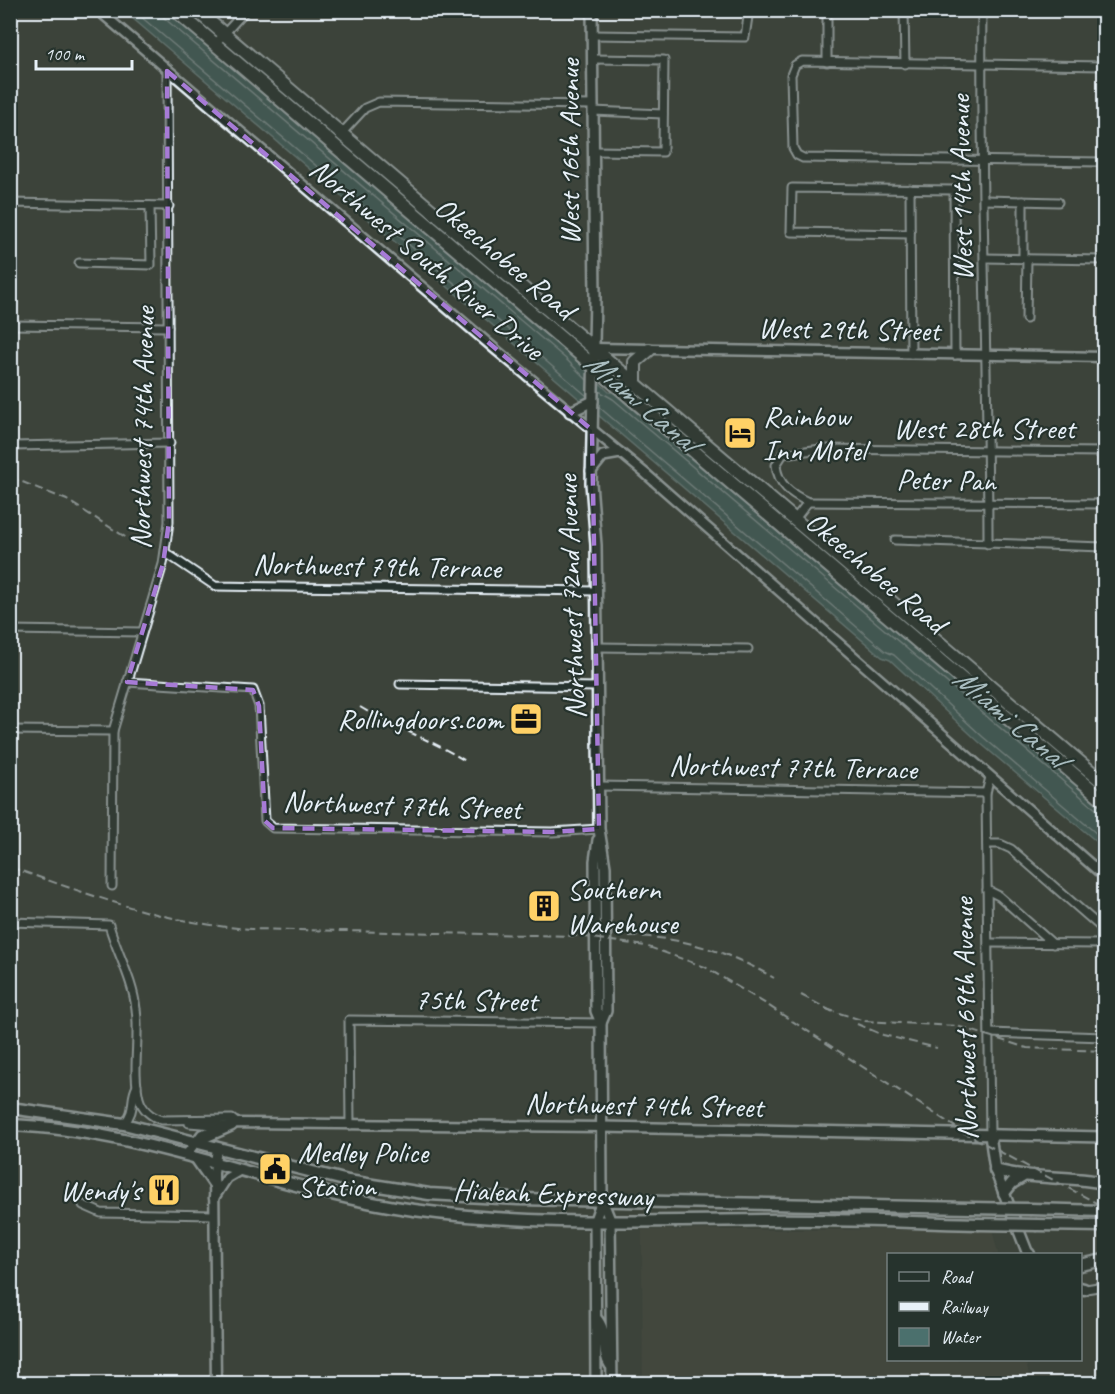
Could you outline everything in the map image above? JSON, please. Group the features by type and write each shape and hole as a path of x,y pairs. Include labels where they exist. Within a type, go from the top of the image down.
{"highway":[{"name":"Okeechobee Road","path":"176,10 592,370 1104,800"},
{"name":"Okeechobee Road","path":"196,10 1104,783"},
{"path":"634,383 635,362 649,350"}],"main road":[{"name":"West 16th Avenue","path":"592,10 592,370"},
{"name":"Northwest 72nd Avenue","path":"592,370 591,471 597,591 599,786 599,829 595,861 596,1011 601,1023 602,1127 602,1200 595,1220 596,1383"},
{"path":"574,410 593,401"},
{"path":"591,471 603,456 620,453"},
{"name":"Hialeah Expressway","path":"10,1108 124,1124 348,1181 392,1189 476,1197 1104,1211"},
{"name":"Hialeah Expressway","path":"10,1125 94,1135 191,1156 238,1171 332,1195 413,1210 484,1218 1104,1226"},
{"name":"Northwest 74th Street","path":"602,1127 1104,1137"},
{"name":"Northwest 69th Avenue","path":"990,1134 995,1170 1029,1253"},
{"path":"191,1156 214,1184"},
{"path":"995,1170 1022,1177 1104,1183"},
{"path":"1004,1193 1012,1183 1022,1177"},
{"name":"Northwest 72nd Avenue","path":"602,1200 610,1220 612,1383"},
{"path":"1082,1265 1104,1260"},
{"path":"596,1318 604,1330 604,1356 611,1367"}],"street":[{"name":"Northwest South River Drive","path":"98,10 167,71 574,410 592,430 819,625 1104,876"},
{"path":"215,44 246,10"},
{"path":"592,35 745,37 748,10"},
{"path":"827,10 827,62"},
{"path":"904,10 905,64"},
{"name":"West 14th Avenue","path":"982,10 985,355 989,452 988,544"},
{"path":"593,59 664,60 663,152 593,151"},
{"path":"1104,66 802,61 795,65 791,75 793,148 797,155 803,158 1104,162"},
{"name":"Northwest 74th Avenue","path":"112,886 113,731 166,553 169,522 167,71"},
{"path":"333,145 365,108 379,102 593,108 663,114"},
{"path":"910,234 791,232 792,188 954,190 955,355"},
{"path":"910,189 911,354"},
{"path":"984,200 1058,202"},
{"path":"1023,201 1026,319"},
{"path":"10,203 169,206"},
{"path":"79,263 151,265 150,206"},
{"path":"985,258 1104,260"},
{"path":"10,325 168,327"},
{"name":"West 29th Street","path":"593,348 1104,357"},
{"path":"12,446 170,443"},
{"name":"West 28th Street","path":"808,502 787,490 778,473 778,458 791,453 821,449 1104,452"},
{"path":"795,519 808,502"},
{"name":"Peter Pan","path":"808,502 1104,504"},
{"path":"896,540 1104,547"},
{"name":"Northwest 79th Terrace","path":"166,553 215,586 597,591"},
{"path":"10,630 142,633"},
{"path":"598,647 748,649"},
{"name":"Northwest 77th Street","path":"127,682 253,690 259,706 264,821 273,828 552,832 599,829"},
{"path":"400,684 598,687"},
{"path":"10,730 113,731"},
{"name":"Northwest 69th Avenue","path":"990,777 986,793 990,1134"},
{"name":"Northwest 77th Terrace","path":"599,786 986,793"},
{"path":"987,844 1000,844 1011,849 1104,930"},
{"path":"987,890 999,896 1053,944"},
{"path":"10,922 109,925 120,960 133,987 136,1005 138,1084 133,1093 132,1114 124,1124"},
{"path":"988,943 1104,944"},
{"name":"75th Street","path":"350,1125 349,1020 601,1023"},
{"path":"990,1033 1104,1037"},
{"name":"Northwest 74th Street","path":"138,1084 140,1099 148,1112 159,1119 230,1125 602,1127"},
{"name":"Northwest 74th Street","path":"184,1121 232,1119 230,1125"},
{"path":"191,1156 198,1141 230,1125"},
{"path":"216,1383 214,1184 218,1147"},
{"path":"214,1198 227,1178 238,1171"},
{"path":"83,1205 101,1214 214,1215"},
{"path":"1082,1289 1104,1286"}],"highlighted area":[{"path":"167,71 592,430 599,829 552,832 273,828 265,821 259,706 253,690 127,682 163,564 169,522"}],"shaded area":[{"path":"642,1230 992,1230 998,1253 887,1253 887,1361 1025,1361 1031,1383 643,1383"}],"water":[{"path":"124,11 165,11 573,357 609,392 617,393 624,402 1104,808 1104,848 979,742 890,660 882,657"}],"railway":[{"path":"10,477 67,500 141,547"},
{"path":"360,707 467,762"},
{"path":"10,867 129,907 158,915 219,926 251,929 578,936 646,946 705,967 963,1132 1104,1207"},
{"path":"629,936 668,939 704,947 739,960 774,978"},
{"path":"801,995 833,1012"},
{"path":"826,1009 865,1021 957,1026 1027,1048 1104,1051"},
{"path":"857,1024 883,1035 937,1048"}],"place":[{"name":"Rainbow Inn Motel","path":"740,433"},
{"name":"Rollingdoors.com","path":"526,719"},
{"name":"Southern Warehouse","path":"544,906"},
{"name":"Medley Police Station","path":"275,1169"},
{"name":"Wendy's","path":"164,1190"}],"water label":[{"name":"Miami Canal","path":"641,401"},
{"name":"Miami Canal","path":"1010,717"}]}
